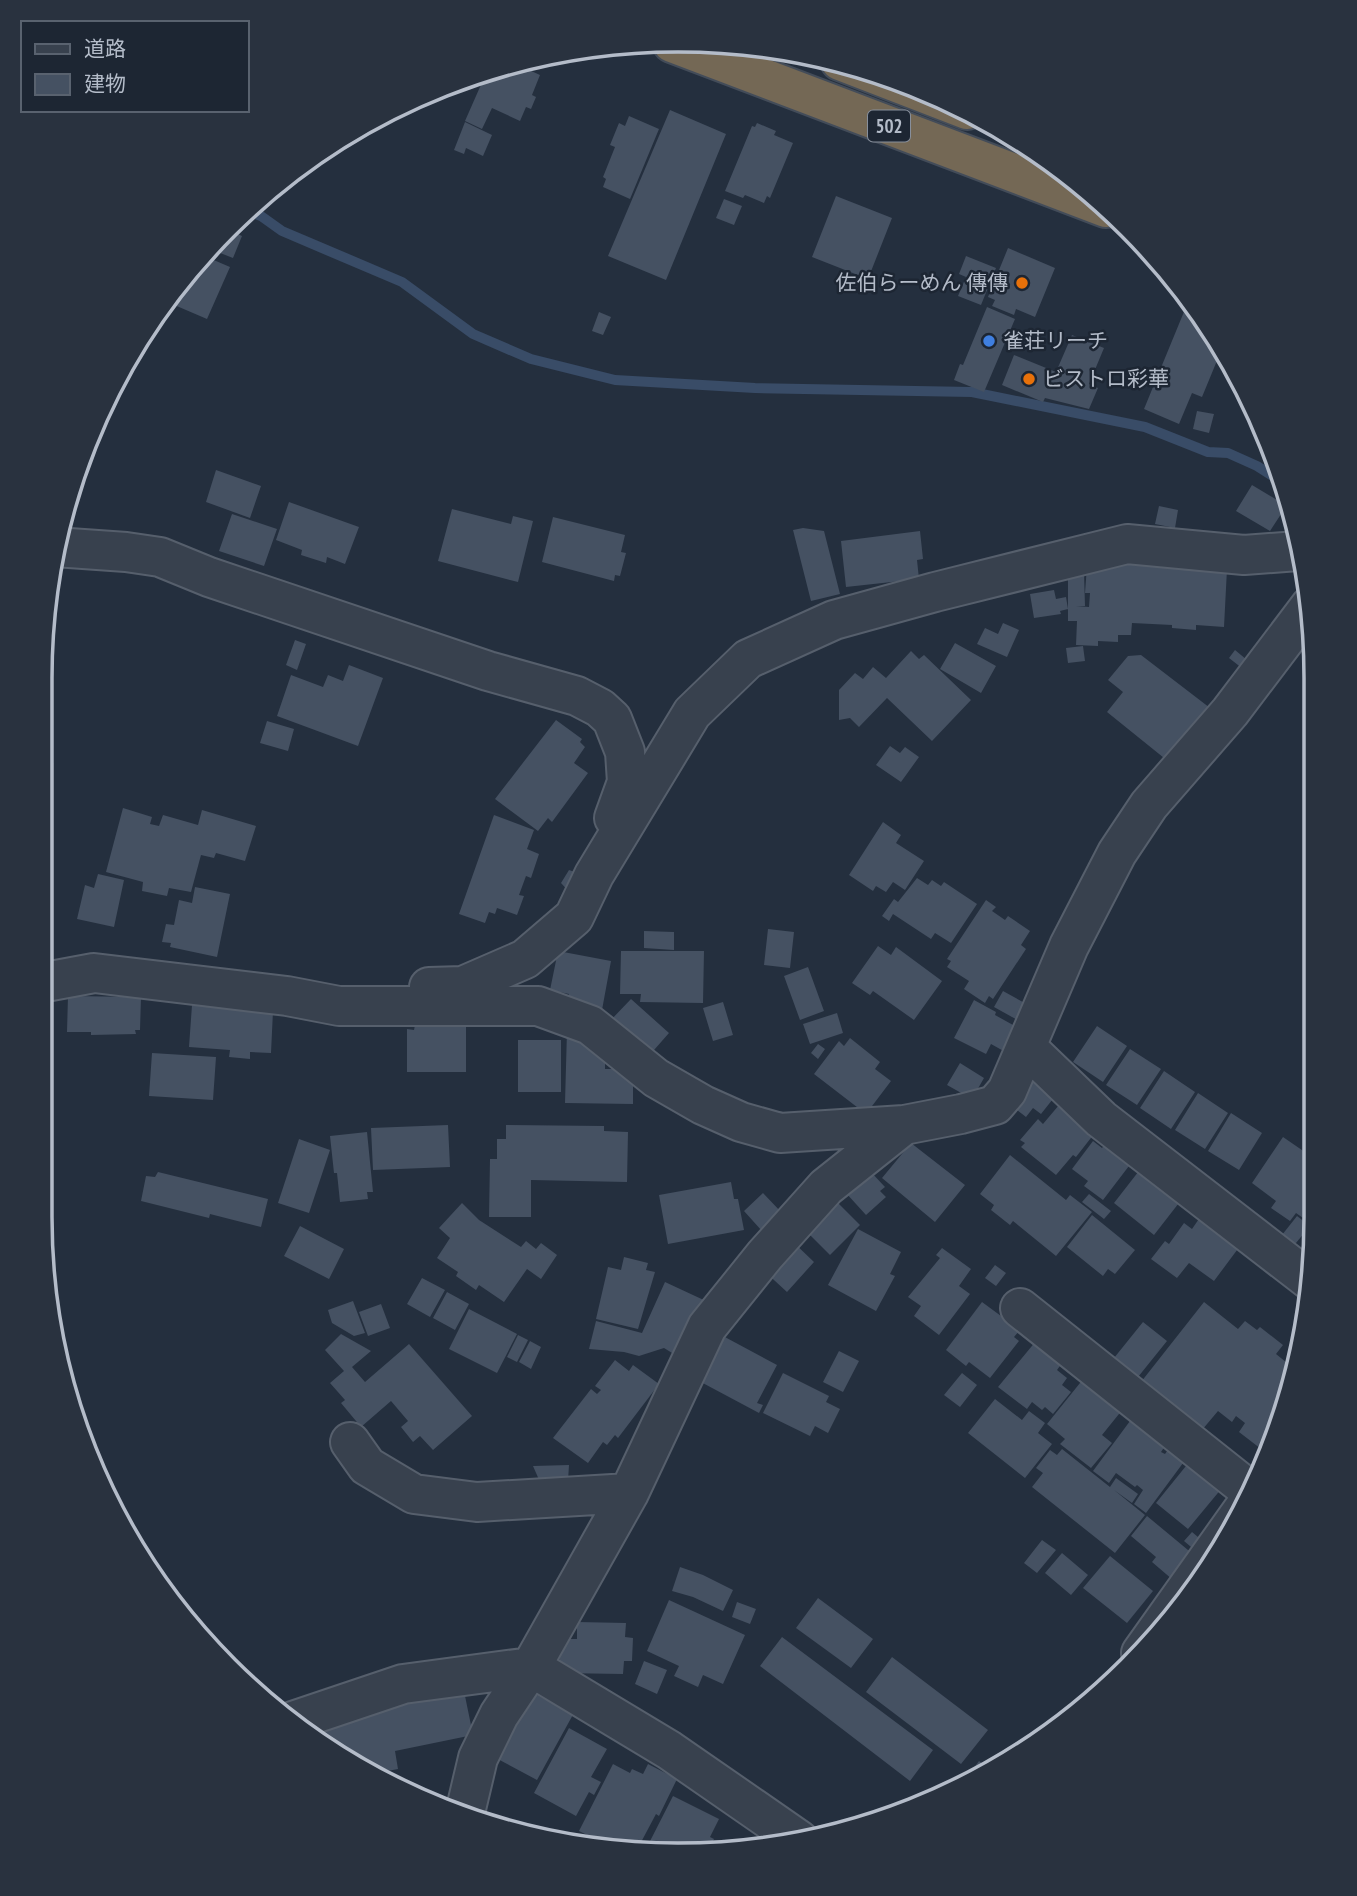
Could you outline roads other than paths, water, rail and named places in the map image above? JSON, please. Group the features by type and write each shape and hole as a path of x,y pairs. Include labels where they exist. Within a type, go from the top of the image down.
{"highway":[{"name":"502","path":"698,53 1079,198"}],"street":[{"path":"287,996 335,990 463,986 525,959 574,917 594,875 692,713 748,659 834,620 1127,544 1244,555 1291,552"},
{"path":"67,548 160,557 209,577 463,663 577,696 600,708 612,719 619,733 625,752 627,782 594,875"},
{"path":"52,981 94,973 287,996 339,1006 538,1006 590,1025 656,1078 703,1105 741,1122 780,1133 904,1125 995,1105 1007,1091 1069,946 1117,853 1149,805 1230,712 1301,618"},
{"path":"1026,1047 1101,1119 1301,1275"},
{"path":"467,1806 478,1758 499,1716 531,1667 629,1493 707,1327 765,1255 826,1187 904,1125"},
{"path":"1020,1308 1243,1487"},
{"path":"350,1442 367,1466 414,1494 477,1502 629,1493"},
{"path":"302,1718 403,1684 531,1667 669,1750 789,1833"}],"waterway":[{"path":"258,215 282,231 402,282 473,334 531,359 615,380 755,388 972,392 1145,427 1208,452 1228,453 1270,474"}],"place":[{"name":"佐伯らーめん 傳傳","path":"1022,283"},
{"name":"雀荘リーチ","path":"989,341"},
{"name":"ビストロ彩華","path":"1029,379"}]}
